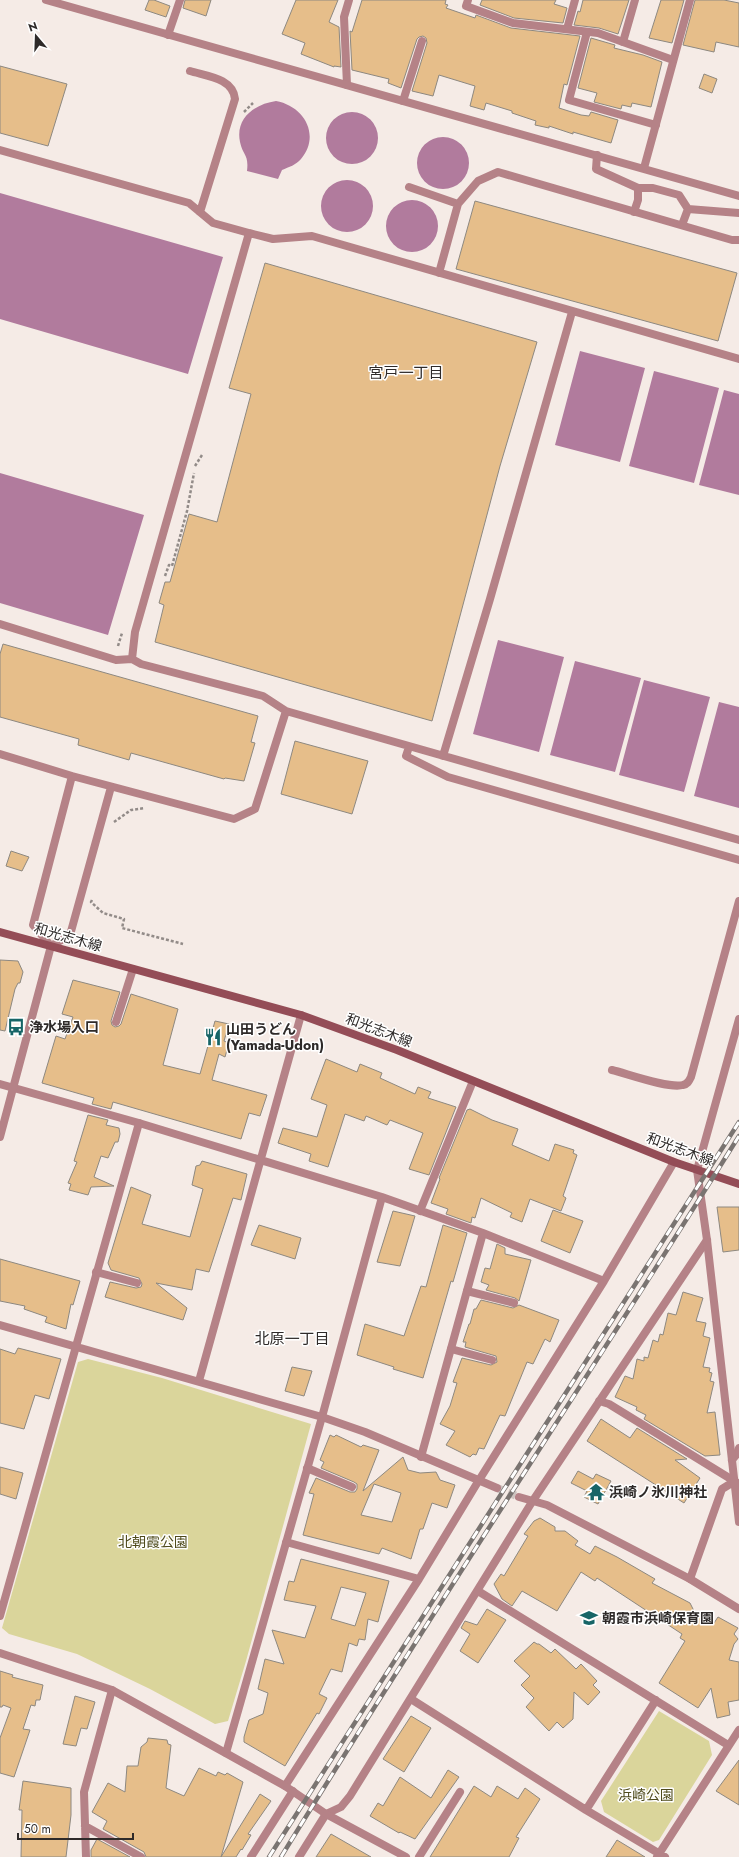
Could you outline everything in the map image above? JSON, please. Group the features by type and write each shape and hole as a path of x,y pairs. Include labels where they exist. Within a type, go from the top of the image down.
{"main road":[{"name":"和光志木線","path":"0,932 301,1015 390,1047 674,1162 739,1184"}],"street":[{"path":"46,0 739,196"},
{"path":"168,35 180,0"},
{"path":"347,85 344,17 349,0"},
{"path":"468,0 466,6 513,23 598,33 673,60"},
{"path":"567,30 575,0"},
{"path":"623,42 635,0"},
{"path":"644,168 690,0"},
{"path":"587,32 569,100 656,126"},
{"path":"403,101 422,41"},
{"path":"190,71 221,80 229,84 234,90 235,99 200,212"},
{"path":"0,150 189,203 213,223 273,239 312,236 739,359"},
{"path":"597,155 596,168 638,188 653,188 680,195 688,209"},
{"path":"439,273 458,204 478,182 498,172 732,240 739,240"},
{"path":"410,187 458,204"},
{"path":"634,212 638,200 638,188"},
{"path":"688,209 739,213"},
{"path":"682,225 688,209"},
{"path":"132,659 135,632 249,233"},
{"path":"443,756 490,599 572,312"},
{"path":"0,624 116,660 132,659 141,664 263,696 286,710 739,840"},
{"path":"0,754 111,787 234,819 255,809 286,710"},
{"path":"409,746 406,756 448,777 739,860"},
{"path":"51,946 33,925 72,776"},
{"path":"0,1137 51,946 70,936 111,787"},
{"path":"612,1070 668,1085 682,1085 688,1082 739,901"},
{"path":"116,1022 133,969"},
{"path":"199,1381 262,1160 301,1015"},
{"path":"739,1019 697,1170 707,1240 732,1460 737,1482 739,1522"},
{"path":"420,1210 473,1081"},
{"path":"0,1084 139,1123 382,1197 483,1233 604,1281"},
{"path":"0,1616 139,1123"},
{"path":"285,1786 419,1579 604,1281 674,1162"},
{"path":"226,1753 308,1468 382,1197"},
{"path":"421,1457 483,1233"},
{"path":"300,1857 326,1814 341,1807 350,1796 532,1502 707,1240"},
{"path":"96,1272 137,1282"},
{"path":"467,1291 514,1303"},
{"path":"0,1325 322,1417 365,1432 497,1488"},
{"path":"451,1349 492,1360"},
{"path":"599,1401 609,1404 737,1482"},
{"path":"732,1460 737,1454 739,1448"},
{"path":"308,1468 352,1487"},
{"path":"690,1579 722,1489 737,1482"},
{"path":"520,1497 532,1502 547,1505 690,1579 739,1609"},
{"path":"286,1542 419,1579"},
{"path":"478,1591 728,1745"},
{"path":"0,1653 112,1690 285,1786 326,1814 406,1857"},
{"path":"86,1857 84,1792 112,1690"},
{"path":"411,1699 660,1856 728,1745 739,1730"},
{"path":"586,1810 656,1700"},
{"path":"251,1857 293,1791"},
{"path":"419,1857 460,1792"},
{"path":"85,1826 141,1857"}],"path":[{"path":"165,576 169,565 172,566 187,510 195,467 202,455"},
{"path":"112,823 131,810 148,809"},
{"path":"93,894 91,902 103,913 124,919 122,928 183,944"}],"green space":[{"name":"北朝霞公園","path":"88,1359 162,1378 311,1424 228,1721 215,1724 150,1689 77,1654 9,1634 2,1628 78,1362"},
{"name":"浜崎公園","path":"659,1711 709,1741 712,1755 659,1840 653,1842 604,1812 601,1801"}],"shaded area":[{"path":"276,101 295,109 301,115 309,131 307,150 299,161 282,170 278,179 247,171 247,161 241,147 239,133 244,119 248,114 261,105"},
{"path":"352,112 362,114 370,120 376,128 378,138 376,148 370,156 362,162 352,164 342,162 334,156 328,148 326,138 328,128 334,120 342,114"},
{"path":"443,137 453,139 461,145 467,153 469,163 467,173 461,181 453,187 443,189 433,187 425,181 419,173 417,163 419,153 425,145 433,139"},
{"path":"347,180 357,182 365,188 371,196 373,206 371,216 365,224 357,230 347,232 337,230 329,224 323,216 321,206 323,196 329,188 337,182"},
{"path":"0,193 223,257 188,374 0,319"},
{"path":"412,200 422,202 430,208 436,216 438,226 436,236 430,244 422,250 412,252 402,250 394,244 388,236 386,226 388,216 394,208 402,202"},
{"path":"580,351 645,368 620,462 555,445"},
{"path":"654,371 719,388 694,483 629,466"},
{"path":"724,390 739,394 739,495 699,485"},
{"path":"0,473 144,515 108,635 0,603"},
{"path":"498,640 564,657 539,752 473,734"},
{"path":"575,661 641,678 615,772 550,755"},
{"path":"644,680 710,697 684,792 619,775"},
{"path":"719,702 739,707 739,808 694,796"}],"building":[{"path":"149,0 154,0 170,6 166,17 145,10"},
{"path":"185,0 211,0 206,16 183,8"},
{"path":"296,0 338,0 329,22 339,27 341,67 334,67 301,54 305,43 282,34"},
{"path":"362,0 446,0 445,4 448,5 446,8 475,18 476,15 511,28 580,36 567,85 564,84 559,108 581,115 589,116 591,112 618,120 611,143 573,132 573,134 549,126 549,128 535,125 536,121 512,113 512,111 486,103 484,110 470,106 475,86 439,75 433,96 412,91 427,43 426,38 423,36 417,39 401,88 388,83 389,79 352,70 350,31 352,32"},
{"path":"482,0 556,0 554,4 567,8 563,23 514,18 480,5"},
{"path":"583,0 629,0 618,34 599,28 574,25 578,11 580,12"},
{"path":"661,0 684,0 672,43 649,38"},
{"path":"695,0 724,0 739,3 739,47 716,42 714,52 683,45"},
{"path":"591,38 615,45 614,48 643,55 662,62 651,107 632,103 631,107 622,105 621,109 594,102 597,93 578,88"},
{"path":"0,66 67,84 48,146 0,133"},
{"path":"704,74 717,79 712,93 699,88"},
{"path":"475,201 737,273 718,341 456,269"},
{"path":"265,263 537,342 500,466 432,721 155,642 164,605 159,603 165,582 170,582 189,514 217,522 251,394 229,388"},
{"path":"3,644 258,716 251,742 255,743 244,781 224,779 131,753 129,760 78,745 79,739 0,717 0,654"},
{"path":"295,741 368,761 352,814 281,794"},
{"path":"11,851 29,857 22,871 6,866"},
{"path":"0,960 18,961 23,972 20,983 18,983 15,989 5,1031 0,1030"},
{"path":"73,980 120,992 111,1021 112,1025 115,1027 121,1024 131,994 178,1009 163,1065 200,1074 215,1021 229,1024 224,1041 229,1043 225,1057 219,1054 212,1080 267,1095 260,1116 249,1113 241,1139 113,1102 111,1109 92,1104 94,1098 42,1083 56,1036 65,1039 73,1017 62,1014"},
{"path":"326,1059 357,1072 360,1064 382,1073 380,1078 415,1094 418,1087 431,1092 428,1098 456,1107 429,1175 409,1169 423,1133 390,1120 387,1125 366,1116 364,1121 345,1114 328,1167 309,1161 311,1154 278,1143 283,1128 317,1137 327,1105 311,1099"},
{"path":"470,1109 492,1120 518,1129 512,1145 549,1161 555,1144 574,1150 573,1153 577,1155 563,1196 566,1198 561,1211 530,1199 522,1222 510,1217 512,1213 481,1198 475,1218 472,1217 471,1223 446,1214 448,1209 431,1203 440,1179 439,1178 467,1110"},
{"path":"88,1115 108,1120 106,1125 119,1128 120,1134 118,1142 115,1142 108,1158 101,1156 94,1177 114,1186 91,1187 88,1195 69,1190 71,1184 68,1183 77,1162 74,1161"},
{"path":"202,1161 247,1174 241,1200 233,1198 209,1272 196,1269 192,1290 156,1283 187,1308 183,1320 105,1297 110,1282 136,1288 141,1287 142,1284 139,1278 111,1270 108,1263 131,1187 151,1195 142,1224 190,1237 203,1189 192,1185 196,1166 200,1165"},
{"path":"717,1207 739,1207 739,1250 723,1252"},
{"path":"553,1210 583,1221 570,1253 541,1241"},
{"path":"393,1211 415,1216 400,1266 377,1262"},
{"path":"259,1225 301,1238 295,1259 251,1245"},
{"path":"443,1225 467,1233 453,1282 451,1281 423,1378 393,1369 394,1367 357,1355 365,1324 404,1336 421,1286 426,1287"},
{"path":"497,1244 505,1248 505,1254 531,1260 519,1301 515,1298 486,1290 489,1285 481,1282 485,1268 490,1269"},
{"path":"0,1259 80,1281 73,1305 71,1304 66,1329 45,1322 47,1317 24,1309 25,1306 0,1301"},
{"path":"683,1292 703,1298 696,1321 706,1323 703,1336 710,1338 703,1367 710,1368 709,1372 712,1373 710,1381 714,1382 707,1413 715,1412 720,1455 705,1456 644,1419 646,1415 636,1410 637,1407 615,1397 625,1376 633,1379 637,1359 644,1361 644,1357 648,1358 653,1340 658,1342 660,1334 663,1335 668,1313 676,1315"},
{"path":"481,1300 513,1308 519,1305 559,1320 550,1342 545,1339 533,1364 527,1362 505,1416 500,1415 484,1449 479,1448 476,1455 473,1454 470,1457 446,1445 455,1431 440,1424 450,1406 457,1383 453,1382 462,1358 491,1365 497,1362 496,1356 465,1347 466,1342 463,1342 474,1309 476,1309"},
{"path":"18,1348 61,1359 49,1399 35,1395 24,1429 0,1423 0,1349 15,1354"},
{"path":"292,1367 312,1371 304,1396 285,1391"},
{"path":"601,1419 630,1438 637,1428 687,1459 675,1460 700,1478 684,1503 587,1441"},
{"path":"330,1435 334,1437 336,1435 361,1447 363,1445 379,1450 363,1491 403,1457 408,1470 420,1473 436,1472 440,1480 455,1485 447,1508 432,1503 423,1529 420,1529 411,1559 382,1548 379,1554 303,1535 314,1494 309,1493 316,1478 350,1492 355,1492 357,1489 357,1484 354,1482 321,1468 324,1462 320,1460","holes":["374,1484 401,1493 392,1522 361,1515"]},
{"path":"0,1467 23,1473 16,1499 0,1494"},
{"path":"578,1471 593,1479 596,1474 611,1481 598,1504 584,1497 587,1491 571,1483"},
{"path":"540,1518 555,1527 555,1531 565,1531 578,1541 575,1545 590,1554 595,1546 655,1579 652,1583 690,1603 694,1611 714,1623 718,1617 738,1628 734,1634 738,1639 734,1644 729,1660 739,1662 739,1700 728,1702 730,1715 717,1718 711,1688 698,1708 659,1683 685,1641 680,1638 682,1634 597,1578 595,1581 581,1572 557,1611 522,1591 512,1606 502,1599 494,1584 501,1574 504,1576 528,1536 524,1534 534,1521"},
{"path":"301,1559 389,1581 378,1622 368,1619 365,1640 359,1639 357,1646 349,1643 342,1672 331,1669 319,1694 327,1698 319,1714 317,1713 285,1766 244,1742 244,1737 249,1720 263,1714 268,1693 258,1689 265,1659 284,1664 272,1630 305,1638 316,1606 284,1600 289,1581 294,1582","holes":["341,1587 366,1593 355,1626 331,1619"]},
{"path":"487,1609 506,1620 478,1663 460,1651 470,1634 461,1628 465,1621 477,1625"},
{"path":"534,1642 551,1653 555,1649 576,1669 581,1664 597,1681 593,1685 600,1692 588,1705 574,1692 573,1719 563,1728 557,1722 549,1731 526,1707 534,1698 521,1685 530,1676 514,1661"},
{"path":"0,1671 13,1675 12,1677 43,1685 40,1700 36,1700 35,1706 31,1705 23,1729 30,1730 14,1777 0,1773 0,1738 11,1708 3,1705 0,1707"},
{"path":"75,1696 95,1702 87,1729 81,1728 76,1746 63,1744"},
{"path":"411,1716 431,1728 404,1772 383,1759"},
{"path":"148,1738 167,1740 168,1744 171,1745 166,1788 184,1796 199,1768 216,1776 218,1772 225,1775 227,1773 243,1782 221,1857 146,1857 144,1852 103,1829 107,1821 92,1812 108,1783 125,1792 127,1766 138,1766 141,1747 147,1742"},
{"path":"739,1760 739,1805 716,1791"},
{"path":"448,1770 459,1777 415,1839 400,1832 399,1833 370,1816 378,1803 383,1806 400,1777 431,1798"},
{"path":"23,1781 71,1788 71,1815 66,1857 21,1857 22,1810 19,1810"},
{"path":"474,1786 491,1797 497,1786 518,1799 525,1788 540,1799 516,1837 519,1838 509,1857 430,1857"},
{"path":"260,1794 271,1801 248,1834 251,1835 242,1850 241,1849 236,1857 221,1857"},
{"path":"331,1834 371,1857 316,1857"},
{"path":"97,1839 130,1857 91,1857 91,1850"},
{"path":"617,1840 645,1857 606,1857"}],"tunnel":[{"path":"497,1488 519,1497"}],"railway":[{"path":"269,1857 739,1122"},
{"path":"281,1857 394,1676 625,1317 739,1136"}],"place":[{"name":"浄水場入口","path":"16,1027"},
{"name":"山田うどん (Yamada-Udon)","path":"213,1037"},
{"name":"浜崎ノ氷川神社","path":"596,1492"},
{"name":"朝霞市浜崎保育園","path":"589,1618"}],"district":[{"name":"宮戸一丁目","path":"406,373"},
{"name":"北原一丁目","path":"292,1339"}]}
